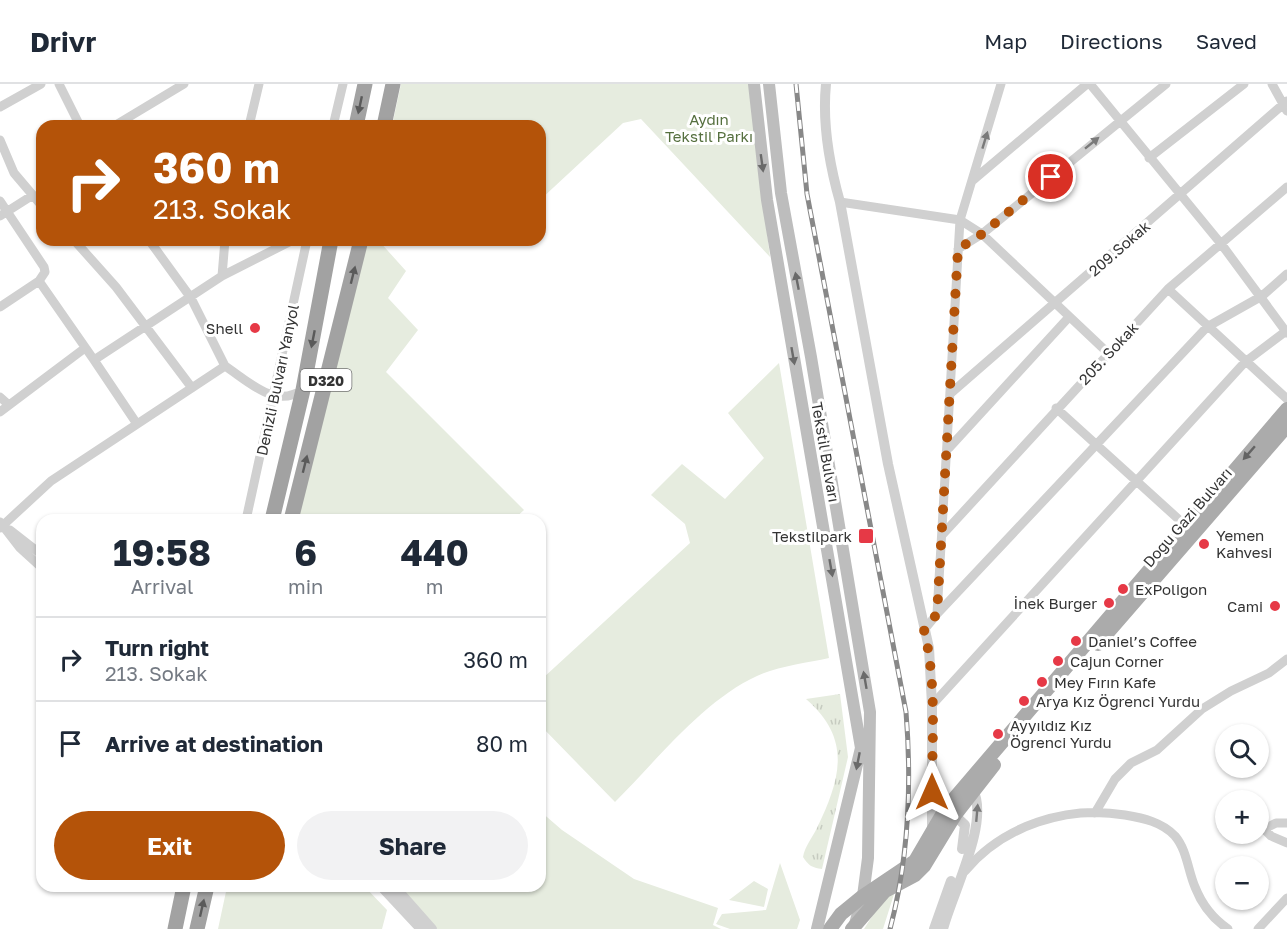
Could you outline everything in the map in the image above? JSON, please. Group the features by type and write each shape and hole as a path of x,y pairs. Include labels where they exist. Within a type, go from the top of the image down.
{"highway":[{"path":"357,120 365,84"},
{"path":"385,120 393,84"},
{"name":"D320","path":"273,514 303,390 330,246"},
{"name":"D320","path":"292,514 360,246"},
{"path":"175,929 183,892"},
{"path":"197,929 206,892"}],"main road":[{"name":"Tekstil Bulvarı","path":"754,84 769,208 861,748 852,794 817,929"},
{"name":"Tekstil Bulvarı","path":"769,84 781,193 811,357 870,712 868,858 863,896 853,927"},
{"path":"830,929 841,914 863,896 915,861 950,812 1190,530 1287,409"},
{"name":"Doğu Gazi Bulvarı","path":"853,927 885,891 915,875 924,866 950,812 974,790 1190,530 1287,426"},
{"path":"852,794 862,792 870,796"},
{"path":"868,858 874,872 887,879"}],"street":[{"path":"0,107 41,84"},
{"path":"59,84 77,120"},
{"path":"124,120 184,84"},
{"path":"250,120 259,84"},
{"path":"334,120 343,84"},
{"path":"826,84 825,132 831,173 840,201 888,464 928,648 932,705 932,836"},
{"path":"937,614 949,448 960,220 1001,84"},
{"path":"932,705 1245,362 1286,332 1262,296 1222,245 1089,84 972,181"},
{"path":"958,249 982,234 1166,84"},
{"path":"1149,158 1244,84"},
{"path":"1272,84 1286,106"},
{"name":"209.Sokak","path":"951,393 1286,106"},
{"path":"0,140 14,173 36,199"},
{"name":"205. Sokak","path":"943,535 1056,408 1168,289 1287,187"},
{"path":"4,214 33,195"},
{"path":"0,201 4,214 44,267 39,281 0,307"},
{"path":"840,201 960,220 982,234 1108,354"},
{"path":"79,246 145,324 192,388"},
{"path":"153,246 191,298 225,366 273,397 292,397 303,390"},
{"path":"222,276 224,246"},
{"path":"93,360 222,276 281,246"},
{"name":"Denizli Bulvarı Yanyol","path":"247,514 306,246"},
{"path":"924,630 1207,327 1262,296 1287,274"},
{"path":"39,281 137,424"},
{"path":"1168,289 1287,399"},
{"path":"949,448 1069,317"},
{"path":"0,412 85,348"},
{"path":"1,525 51,481 225,366"},
{"path":"0,397 9,405"},
{"path":"1056,408 1190,530"},
{"path":"1,525 36,551"},
{"path":"1,525 36,563"},
{"path":"1095,813 1115,779 1131,763 1157,750 1202,709 1231,691 1269,673 1287,659"},
{"path":"943,929 978,815 978,799 974,790"},
{"path":"934,929 966,838 965,825 950,812"},
{"path":"960,877 978,855 998,840 1039,822 1069,813 1095,813 1149,819 1174,836 1185,856 1195,888 1210,916 1228,929"},
{"path":"1287,823 1276,823 1264,829 1270,836 1287,843"},
{"path":"387,892 422,929"},
{"path":"399,892 432,929"},
{"path":"1258,929 1287,898"}],"green space":[{"name":"Aydın Tekstil Parkı","path":"401,84 749,84 770,257 641,119 623,123 546,194 546,120 393,120"},
{"path":"364,246 384,246 406,271 388,298 418,330 386,372 524,510 520,514 298,514"},
{"path":"779,363 829,658 774,670 737,687 700,715 615,802 546,731 546,675 690,543 685,524 651,495 682,464 725,499 764,458 728,413"},
{"path":"840,694 848,757 822,869 811,866 803,857 832,792 838,760 831,729 821,714 806,699"},
{"path":"546,816 562,830 634,879 718,908 713,925 721,929 437,929 404,892 546,892"},
{"path":"780,863 800,920 797,929 730,929 716,924 722,914 766,910"},
{"path":"754,881 768,889 764,907 729,900"},
{"path":"895,891 883,929 864,929 883,899"},
{"path":"226,892 370,892 387,910 382,929 218,929"}],"railway":[{"path":"796,84 807,194 906,712 909,794 905,848 890,929"}],"place":[{"name":"Shell","path":"255,328"},
{"name":"Tekstilpark","path":"866,536"},
{"name":"Yemen Kahvesi","path":"1204,544"},
{"name":"ExPoligon","path":"1123,589"},
{"name":"İnek Burger","path":"1109,603"},
{"name":"Cami","path":"1275,606"},
{"name":"Daniel’s Coffee","path":"1076,641"},
{"name":"Cajun Corner","path":"1058,661"},
{"name":"Mey Fırın Kafe","path":"1042,682"},
{"name":"Arya Kız Öğrenci Yurdu","path":"1024,701"},
{"name":"Ayyıldız Kız Öğrenci Yurdu","path":"998,734"}],"route":[{"path":"932,792 932,705 928,648 924,630 937,614 949,448 958,249 982,234 1051,177"}]}
